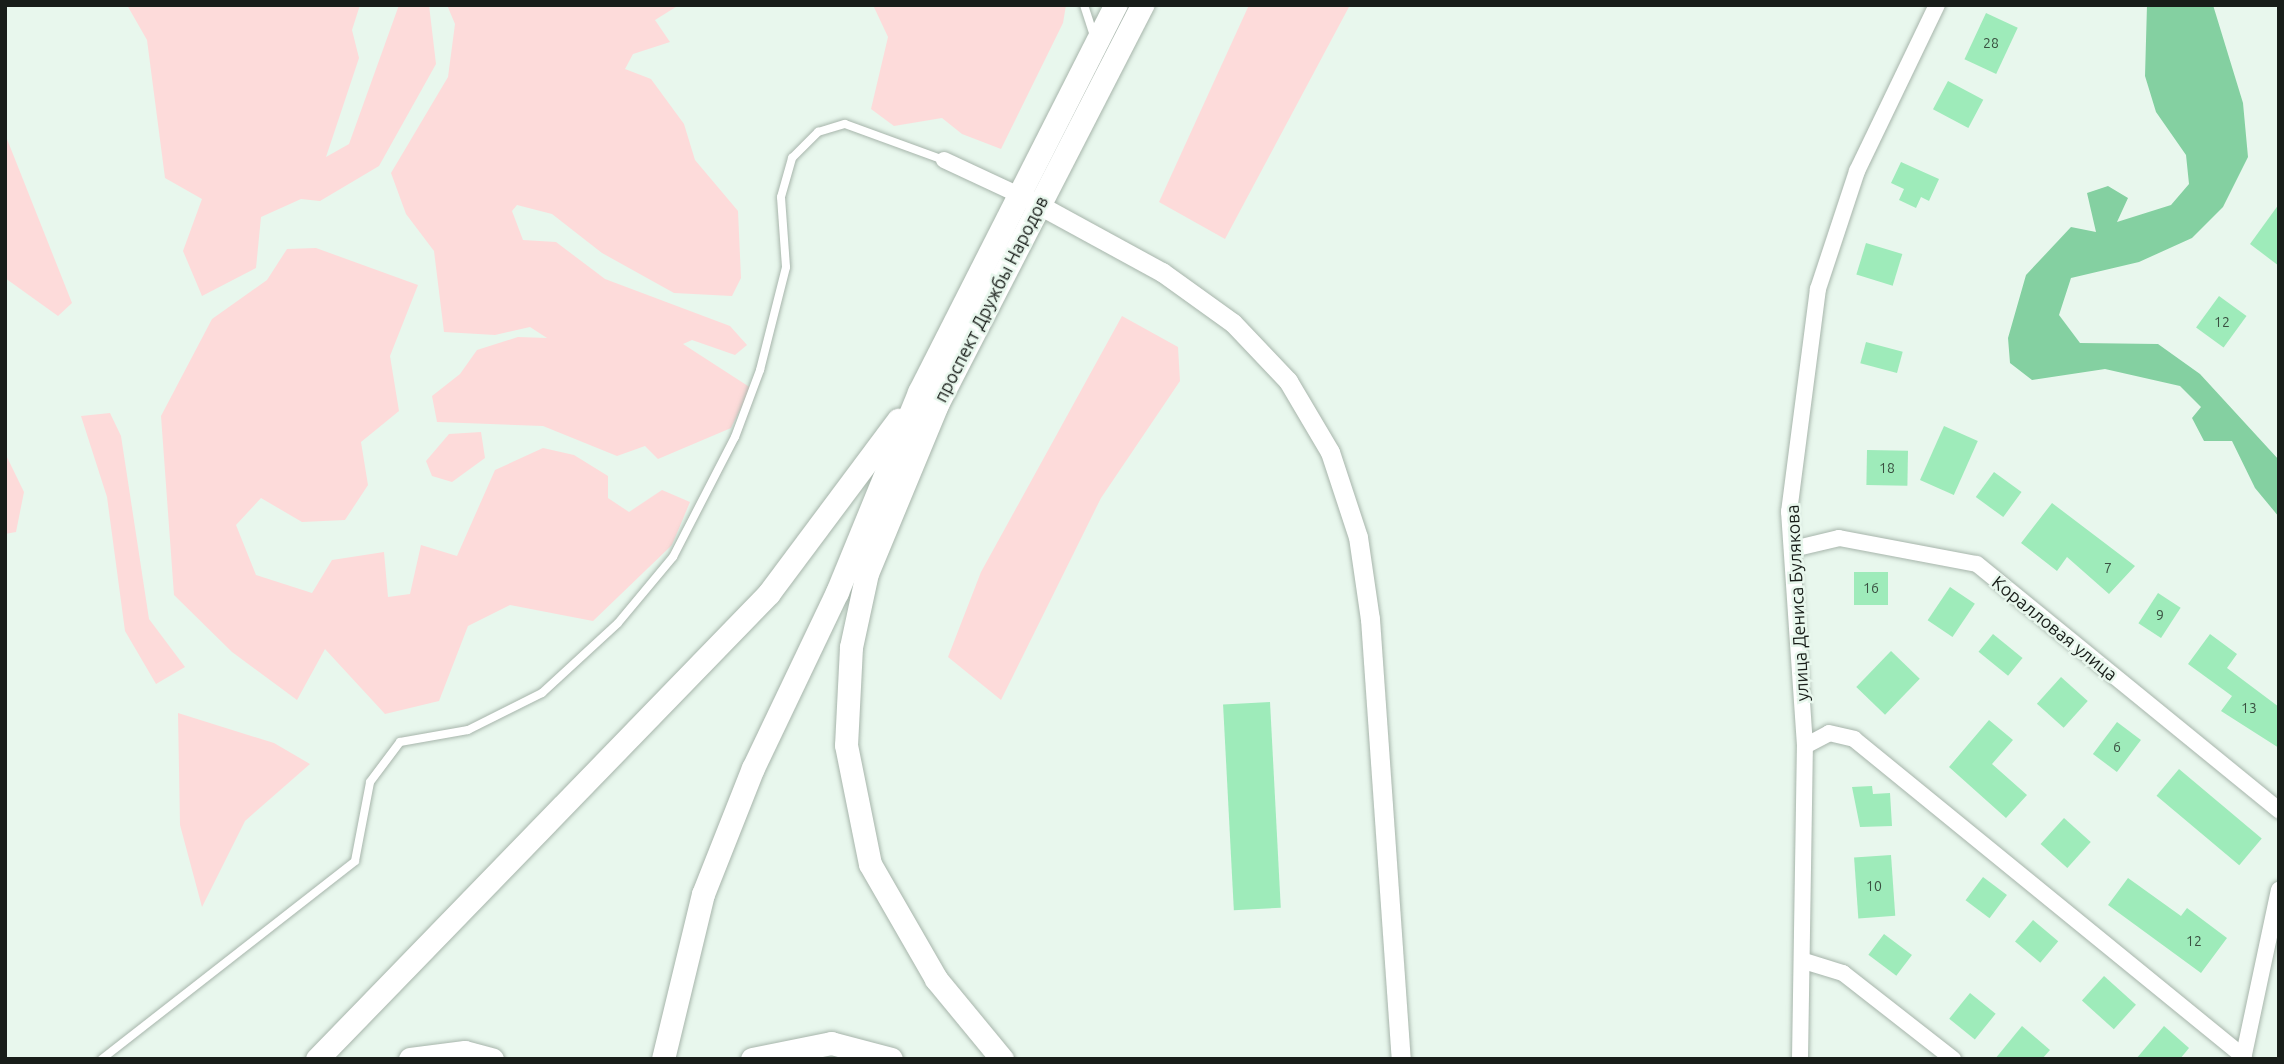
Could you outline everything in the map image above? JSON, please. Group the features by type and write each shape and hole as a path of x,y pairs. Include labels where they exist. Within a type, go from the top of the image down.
{"main road":[{"name":"проспект Дружбы Народов","path":"663,1059 687,951 725,836 929,397 1017,194 1115,5"},
{"name":"проспект Дружбы Народов","path":"929,397 1039,205 1142,5"},
{"path":"317,1059 769,593 929,397"},
{"path":"929,397 867,573 851,647 846,745 870,864 936,979 1002,1059"},
{"path":"752,1059 831,1043 891,1059"},
{"path":"410,1059 465,1052 492,1059"}],"street":[{"name":"улица Дениса Булякова","path":"1800,1059 1804,961 1805,746 1789,512 1818,289 1857,171 1937,5"},
{"path":"944,160 1039,205 1162,272 1265,352 1312,417 1343,483 1370,619 1401,1059"},
{"name":"Коралловая улица","path":"1793,549 1839,538 1977,564 2279,810"},
{"path":"1805,746 1829,733 1854,739 2244,1058 2279,890"},
{"path":"1804,961 1843,973 1953,1059"}],"lane":[{"path":"1084,5 1096,42"},
{"path":"102,1059 355,861 370,782 400,742 468,730 542,693 618,623 673,557 735,437 760,370 786,267 781,197 792,158 818,132 845,124 944,160"}],"shaded area":[{"path":"127,5 360,5 352,30 359,58 326,157 349,144 399,5 429,5 436,64 379,166 320,201 301,199 261,217 256,268 202,296 183,251 202,199 165,178 147,40"},
{"path":"447,5 679,5 655,20 670,42 633,54 625,69 651,79 684,124 695,160 738,211 741,278 732,296 674,293 602,253 552,214 517,205 512,211 523,240 556,242 605,279 730,326 747,345 735,355 692,340 683,344 751,388 731,428 658,459 645,446 617,456 543,426 437,422 432,396 460,374 477,350 518,337 547,338 530,327 495,335 444,332 434,251 406,214 391,173 448,77 455,24"},
{"path":"873,5 1066,5 1063,23 1001,149 962,134 942,118 894,126 871,109 888,37"},
{"path":"1249,5 1350,5 1225,239 1159,202"},
{"path":"2147,5 2213,5 2243,103 2248,157 2223,207 2192,238 2139,262 2071,278 2059,315 2080,343 2158,344 2200,374 2279,460 2279,517 2255,488 2232,441 2204,441 2192,418 2201,407 2180,386 2105,369 2032,380 2010,363 2008,338 2026,275 2071,227 2096,232 2087,193 2108,186 2128,198 2117,222 2171,205 2189,184 2186,155 2156,112 2145,76"},
{"path":"5,134 72,303 58,316 5,278"},
{"path":"316,248 418,285 390,356 399,411 361,442 368,485 345,520 302,522 261,498 236,525 256,575 312,593 332,560 384,552 388,597 410,594 421,545 457,556 495,470 543,448 574,455 608,476 608,498 629,512 662,490 690,502 672,545 593,621 510,605 468,626 439,701 385,714 325,649 297,700 232,652 174,595 161,416 212,319 267,280 287,249"},
{"path":"1122,316 1178,347 1180,381 1101,498 1001,700 948,657 981,572"},
{"path":"110,413 121,436 149,619 185,667 156,684 125,631 107,497 81,416"},
{"path":"481,432 485,458 452,482 432,476 426,461 449,434"},
{"path":"5,453 24,492 16,532 5,534"},
{"path":"178,713 274,743 310,764 245,821 202,907 180,825"}],"building":[{"path":"1986,13 2018,28 1996,74 1964,59"},
{"path":"1948,81 1983,100 1968,128 1933,109"},
{"path":"1901,162 1939,179 1929,201 1921,197 1916,208 1899,200 1904,189 1891,183"},
{"path":"2279,204 2279,266 2250,244"},
{"path":"1866,243 1902,254 1893,286 1856,275"},
{"path":"2219,296 2247,316 2224,348 2196,328"},
{"path":"1866,342 1903,352 1897,373 1860,363"},
{"path":"1944,426 1978,441 1954,495 1920,480"},
{"path":"1867,450 1908,451 1907,486 1866,485"},
{"path":"1994,472 2022,492 2003,517 1976,497"},
{"path":"2052,503 2135,566 2109,594 2067,557 2057,571 2021,543"},
{"path":"1854,572 1888,572 1888,605 1854,605"},
{"path":"1950,587 1975,604 1953,637 1928,620"},
{"path":"2158,593 2181,608 2161,638 2138,623"},
{"path":"1993,634 2023,658 2008,676 1979,652"},
{"path":"2210,634 2237,654 2227,668 2279,707 2279,748 2221,711 2232,696 2188,664"},
{"path":"1891,651 1920,679 1885,715 1856,687"},
{"path":"2061,677 2088,701 2064,728 2037,704"},
{"path":"1270,702 1281,908 1234,910 1223,704"},
{"path":"1989,720 2013,740 1992,764 2027,795 2006,818 1949,767"},
{"path":"2117,722 2141,740 2117,772 2093,754"},
{"path":"2179,769 2262,838 2239,865 2157,796"},
{"path":"1872,786 1873,794 1890,793 1892,826 1860,827 1852,787"},
{"path":"2064,818 2091,842 2067,868 2041,844"},
{"path":"1891,855 1895,916 1858,918 1854,858"},
{"path":"1983,877 2007,895 1990,918 1966,900"},
{"path":"2128,878 2181,916 2187,908 2227,938 2201,973 2108,905"},
{"path":"2033,920 2058,941 2040,963 2015,941"},
{"path":"1884,934 1912,955 1896,976 1868,955"},
{"path":"2104,976 2136,1005 2114,1029 2082,1001"},
{"path":"1970,993 1996,1014 1975,1039 1949,1019"},
{"path":"2022,1026 2050,1050 2042,1059 1995,1059"},
{"path":"2164,1026 2189,1048 2180,1059 2136,1059"}]}
